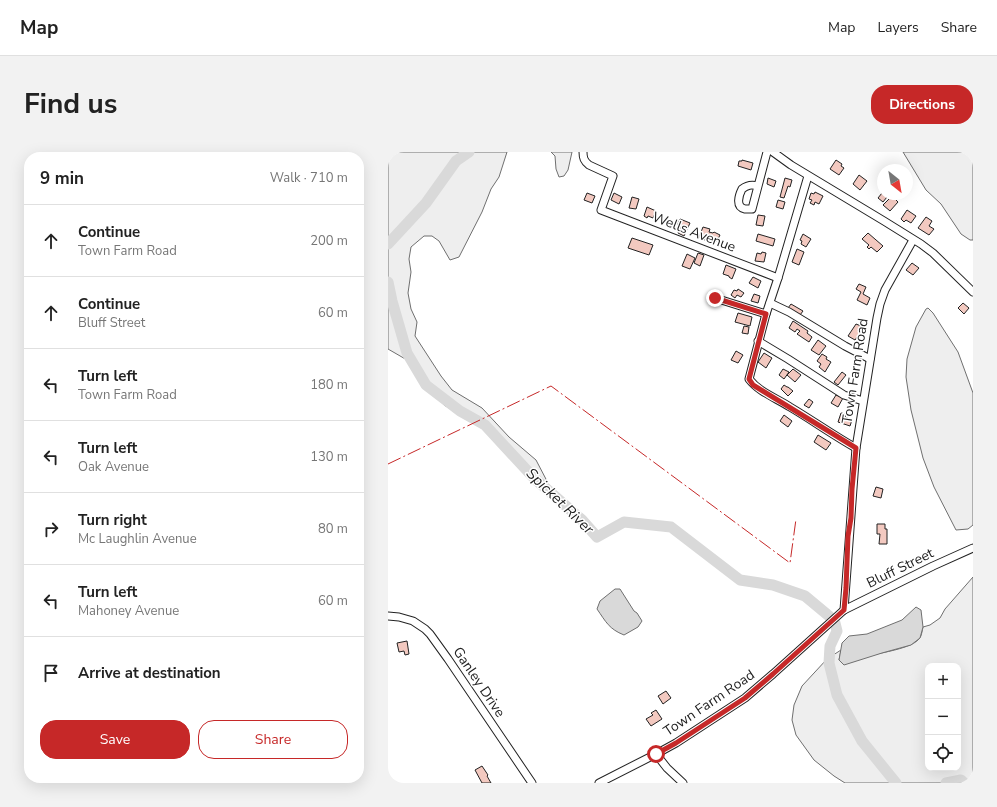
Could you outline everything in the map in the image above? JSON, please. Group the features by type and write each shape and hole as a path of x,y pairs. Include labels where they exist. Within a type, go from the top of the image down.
{"street":[{"path":"758,186 767,152"},
{"path":"773,152 808,176 884,221 932,253 973,292"},
{"name":"Wells Avenue","path":"583,155 589,165 613,176 601,210 778,278"},
{"path":"808,176 766,314 749,379 753,385 856,448"},
{"name":"Town Farm Road","path":"844,610 848,536 851,518 856,448 877,318 885,290 913,240"},
{"path":"715,298 766,314"},
{"path":"770,303 789,312 845,346 870,359"},
{"path":"758,342 788,359 844,395 863,401"},
{"name":"Bluff Street","path":"804,645 844,610 897,583 973,548"},
{"name":"Ganley Drive","path":"388,616 413,621 430,634 532,783"},
{"name":"Town Farm Road","path":"599,783 656,754 745,698 804,645"},
{"path":"656,754 667,768 683,783"}],"shaded area":[{"path":"388,152 507,152 499,177 491,189 482,212 459,257 450,260 439,241 432,236 424,236 411,247 409,259 411,272 408,293 411,309 417,322 415,336 441,376 452,390 482,408 509,437 536,460 548,483 542,482 521,457 499,439 444,405 437,398 422,372 414,364 388,349"},
{"path":"551,152 572,152 568,170 564,176 559,177 556,169 555,156"},
{"path":"903,152 973,152 973,240 970,240 961,234 941,204 926,190 913,169 913,164 910,164"},
{"path":"928,308 933,313 958,352 973,393 973,525 968,529 956,530 934,487 923,458 911,410 906,377 907,359 916,327"},
{"path":"973,577 973,783 845,783 814,760 796,735 792,720 794,705 802,686 827,659 841,650 839,660 882,653 905,647 914,643 920,638 923,627 930,625 940,618 945,609"},
{"path":"615,589 620,589 642,621 638,627 624,635 611,628 597,609 600,601"},
{"path":"916,607 921,610 923,627 920,638 911,645 844,665 839,660 842,643 849,636 867,634 902,620"}],"building":[{"path":"742,160 753,163 751,170 738,166 739,161"},
{"path":"836,160 842,164 841,166 844,168 839,175 830,169"},
{"path":"859,175 867,181 860,190 853,184"},
{"path":"768,178 776,181 774,187 767,184"},
{"path":"785,178 792,180 790,187 788,186 784,198 780,197"},
{"path":"815,192 823,196 819,204 815,202 814,205 810,203 812,200 809,199 811,193 814,194"},
{"path":"587,193 595,196 592,203 584,200"},
{"path":"614,193 622,197 619,204 611,200"},
{"path":"632,197 639,199 636,209 629,208"},
{"path":"778,200 785,202 783,209 776,207"},
{"path":"888,200 896,200 898,202 890,211 883,205"},
{"path":"647,207 656,211 653,218 648,216 647,218 644,216"},
{"path":"907,210 916,216 911,223 906,220 904,222 901,219"},
{"path":"758,215 765,216 763,226 756,225"},
{"path":"926,217 932,221 929,226 934,229 929,235 918,228"},
{"path":"680,219 690,223 684,236 678,233 681,226 677,224"},
{"path":"703,227 710,229 709,232 714,232 720,235 717,241 707,235 705,240 699,237"},
{"path":"868,233 883,246 877,252 871,247 869,249 867,247 869,245 862,239"},
{"path":"758,234 775,239 773,246 756,241"},
{"path":"803,234 811,239 806,247 801,244 802,241 800,240"},
{"path":"632,238 653,245 649,255 628,248"},
{"path":"797,249 804,252 799,265 792,262"},
{"path":"762,252 766,253 764,262 755,261 757,253 761,254"},
{"path":"698,253 704,255 700,266 694,263"},
{"path":"687,254 695,258 690,269 682,266"},
{"path":"912,263 919,268 913,275 906,270"},
{"path":"726,265 736,269 732,279 723,274"},
{"path":"753,277 761,281 758,288 749,283"},
{"path":"859,284 866,287 863,294 870,298 867,305 857,300 861,292 856,289"},
{"path":"738,289 744,293 741,297 737,295 735,298 731,295 734,290 737,291"},
{"path":"754,294 760,296 758,303 751,301"},
{"path":"963,303 969,308 964,314 958,308"},
{"path":"791,304 803,311 800,315 788,308"},
{"path":"738,313 752,317 750,326 735,322"},
{"path":"793,321 808,331 807,333 812,337 809,342 797,334 800,331 797,329 795,332 789,328"},
{"path":"856,324 861,326 858,331 861,332 855,340 848,336"},
{"path":"744,326 749,327 748,334 742,333"},
{"path":"818,340 826,346 819,355 811,350"},
{"path":"736,351 743,355 738,363 731,360"},
{"path":"764,353 772,358 766,368 758,362"},
{"path":"822,354 831,362 825,372 819,367 821,364 817,361"},
{"path":"783,369 789,372 784,379 779,375"},
{"path":"793,369 801,375 795,382 787,375"},
{"path":"842,372 846,375 838,385 834,382"},
{"path":"784,385 793,391 788,396 781,389"},
{"path":"836,395 843,398 838,407 831,403"},
{"path":"809,399 813,402 809,408 804,405"},
{"path":"841,413 846,414 845,417 852,420 850,426 838,422"},
{"path":"784,415 792,421 788,427 780,421"},
{"path":"818,435 831,443 826,450 814,442"},
{"path":"876,487 883,489 881,498 873,496"},
{"path":"877,524 885,524 885,529 887,529 887,544 879,544 880,534 877,534"},
{"path":"407,641 409,654 405,655 404,651 399,652 397,643"},
{"path":"666,691 671,698 663,704 658,696"},
{"path":"656,710 662,719 651,726 646,719 653,715 651,713"},
{"path":"482,766 491,783 482,783 475,770"}],"waterway":[{"name":"Spicket River","path":"388,244 426,203 456,161 469,152"},
{"name":"Spicket River","path":"388,282 407,353 426,385 460,411 485,425 534,478 582,520 597,537 624,522 671,527 740,580 773,585 805,596 829,616 835,623 837,631 830,646 829,663 837,695 862,741 896,783"},
{"name":"Spicket River","path":"946,783 961,780 964,783"}],"power":[{"path":"388,464 551,386 790,563 796,519"}],"route":[{"path":"656,754 676,743 745,698 844,610 848,536 851,518 856,448 753,385 749,379 766,314 715,298"}]}
